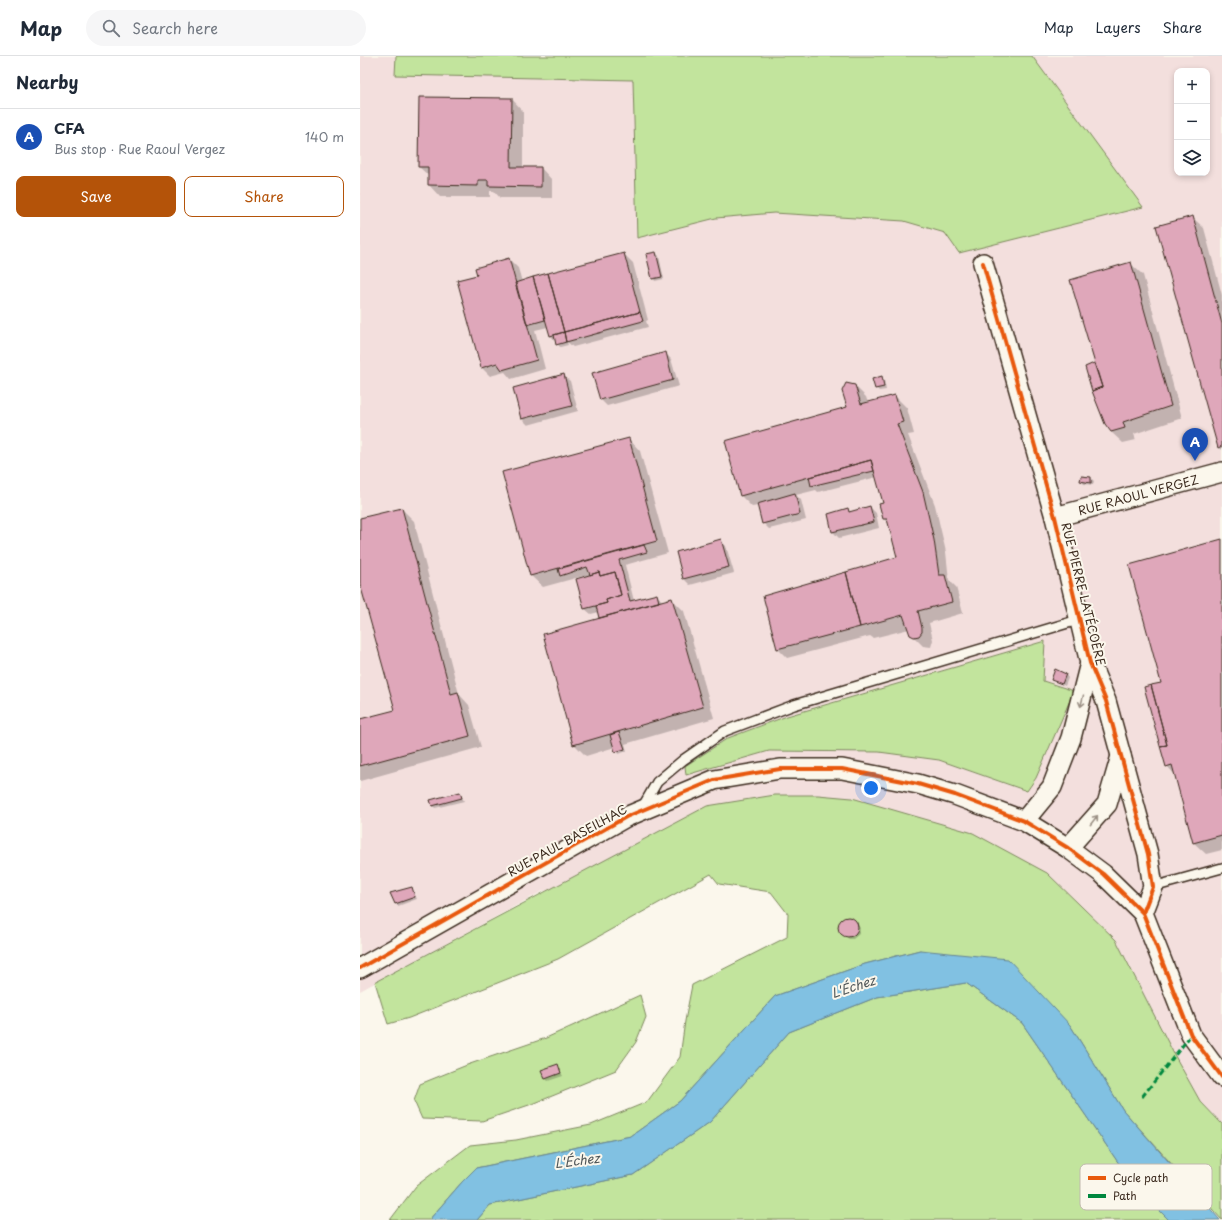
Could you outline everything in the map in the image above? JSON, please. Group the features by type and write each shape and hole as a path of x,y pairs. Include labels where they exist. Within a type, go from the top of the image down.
{"street":[{"name":"RUE PIERRE LATÉCOÈRE","path":"983,263 1055,518 1078,620 1090,663 1106,702 1148,854 1153,887 1143,913"},
{"name":"RUE RAOUL VERGEZ","path":"1055,518 1222,472"},
{"name":"RUE PIERRE LATÉCOÈRE","path":"1024,821 1052,788 1071,738 1090,663"},
{"path":"1068,848 1107,804 1121,756"},
{"name":"RUE PAUL BASEILHAC","path":"360,968 626,817 714,780 780,769 842,769 933,788 1024,821 1068,848 1103,874 1143,913"},
{"path":"1143,913 1191,1035 1222,1077"}],"lane":[{"path":"640,811 657,782 683,760 725,731 794,705 1078,620"},
{"path":"1153,887 1222,868"}],"shaded area":[{"path":"360,56 1222,56 1222,1124 1200,1101 1175,1056 973,833 543,891 360,991","holes":["1045,641 1043,681 1073,691 1036,778 1026,791 939,760 879,752 769,751 686,775 685,766 728,738 787,716"]}],"green space":[{"path":"396,56 1032,56 1143,207 959,253 945,233 904,221 774,213 716,218 637,238 633,80 395,75"},
{"path":"1045,641 1043,681 1074,691 1036,778 1027,791 939,760 879,752 769,751 686,775 685,766 728,738 787,716"},
{"path":"775,795 818,795 852,798 973,833 1047,873 1116,940 1175,1056 1200,1101 1222,1124 1222,1220 1212,1209 1212,1164 1172,1164 1123,1110 1070,1025 920,950 865,964 775,996 680,1101 631,1136 476,1168 429,1220 390,1220 416,1186 470,1145 516,1140 591,1125 647,1102 680,1057 692,985 787,937 788,914 771,892 719,884 711,874 558,959 409,1018 388,1024 375,982 707,806"},
{"path":"966,983 1022,1023 1119,1164 1080,1164 1080,1210 1159,1210 1169,1220 477,1220 490,1205 633,1175 710,1122 789,1032 877,997"},
{"path":"640,995 646,1017 636,1042 616,1070 535,1103 482,1121 422,1119 414,1101 420,1084 467,1065 546,1038"}],"water":[{"name":"L'Échez","path":"920,950 1008,959 1070,1025 1123,1110 1171,1164 1119,1164 1022,1023 966,983 877,997 789,1032 710,1122 633,1175 490,1205 477,1220 429,1220 476,1168 631,1136 680,1101 775,996 865,964"},
{"path":"1159,1210 1211,1210 1220,1220 1169,1220"}],"building":[{"path":"419,97 512,98 511,167 541,167 541,187 488,186 488,180 478,180 478,186 428,185 428,167 418,167"},
{"path":"1193,216 1222,324 1222,446 1218,448 1156,226"},
{"path":"656,252 662,277 652,279 646,254"},
{"path":"624,253 640,312 564,332 548,273"},
{"path":"509,258 537,360 502,370 497,363 481,368 457,280 477,275 475,268"},
{"path":"1131,262 1171,406 1123,422 1125,428 1111,432 1105,424 1092,391 1102,387 1070,280"},
{"path":"548,273 564,332 550,336 533,277"},
{"path":"533,277 545,320 527,325 515,283"},
{"path":"640,312 643,321 566,342 564,332"},
{"path":"564,332 566,342 556,345 554,335"},
{"path":"666,352 673,380 600,400 592,373"},
{"path":"1094,363 1102,387 1092,391 1085,367"},
{"path":"564,374 572,406 521,419 513,388"},
{"path":"882,376 884,387 875,389 872,379"},
{"path":"846,383 855,385 861,404 895,395 903,422 897,424 923,492 934,540 939,575 945,575 952,602 918,611 922,628 922,632 919,636 914,637 910,635 903,615 860,627 846,572 897,557 887,519 883,519 879,504 883,503 871,460 740,496 725,441 847,407 842,391"},
{"path":"629,438 657,541 530,576 502,472"},
{"path":"871,460 874,471 811,486 809,477"},
{"path":"1081,476 1091,477 1091,483 1080,481"},
{"path":"795,493 800,514 762,524 757,504"},
{"path":"870,506 874,522 832,532 828,514 848,508 849,512"},
{"path":"402,508 451,694 458,692 470,736 360,766 360,719 395,710 360,584 360,518"},
{"path":"721,539 729,567 683,579 676,552"},
{"path":"1222,539 1222,835 1193,843 1172,765 1166,767 1160,746 1167,745 1151,685 1161,683 1129,565"},
{"path":"644,545 647,552 619,560 630,601 657,594 659,602 599,618 596,606 607,603 606,600 621,595 615,572 600,576 599,572 590,575 587,567 560,576 558,569"},
{"path":"599,572 600,576 615,572 621,595 606,600 607,603 584,609 576,579"},
{"path":"846,572 860,627 777,649 763,596"},
{"path":"672,598 703,707 573,745 543,634"},
{"path":"1055,669 1066,674 1062,684 1051,680"},
{"path":"1151,685 1167,745 1160,746 1144,687"},
{"path":"619,732 625,749 615,752 610,735"},
{"path":"460,792 462,798 432,806 430,800"},
{"path":"412,887 415,897 395,904 390,893"},
{"path":"848,917 855,920 858,927 855,934 848,937 841,934 838,927 841,920"},
{"path":"558,1064 561,1073 545,1079 541,1070"}],"marked path":[{"path":"1142,1097 1191,1035"}],"cycle path":[{"path":"983,263 1055,517 1090,663 1106,701 1148,854 1153,887 1143,913 1191,1035 1222,1077"},
{"path":"360,968 626,817 714,780 780,769 842,769 918,784 955,795 1024,821 1068,848 1103,874 1143,913"}],"place":[{"name":"CFA","path":"1195,461"}]}
